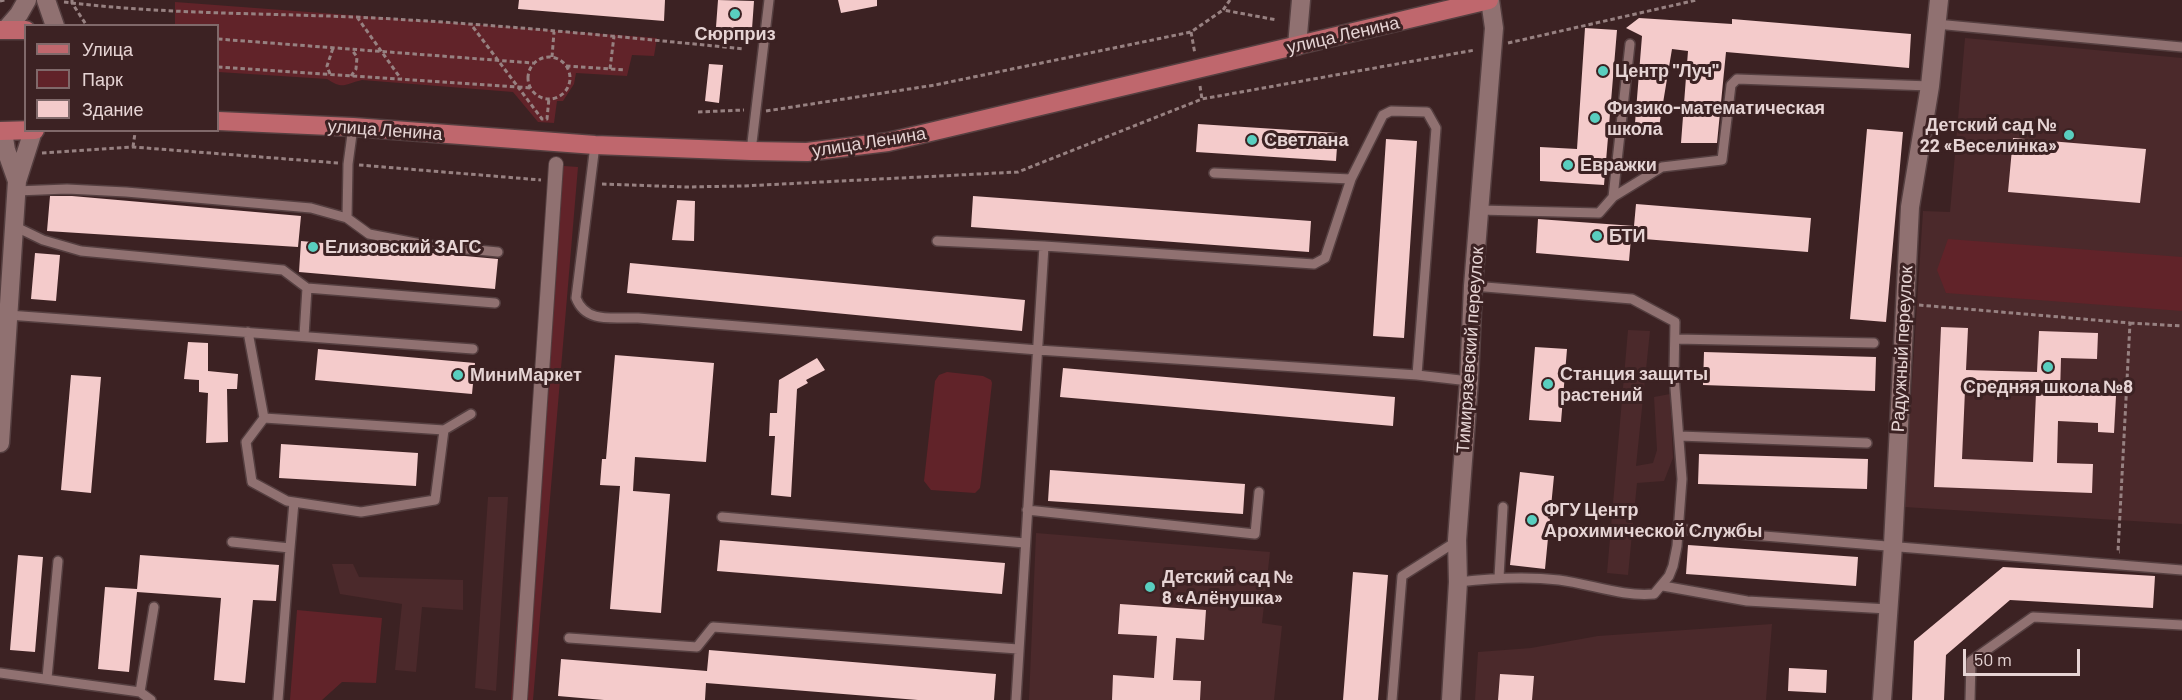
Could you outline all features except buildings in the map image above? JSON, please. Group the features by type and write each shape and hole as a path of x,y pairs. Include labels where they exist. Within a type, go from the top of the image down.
{"main road":[{"name":"улица Ленина","path":"223,120 595,144 807,152 888,142 1490,0"},
{"path":"3,29 24,30"},
{"path":"2,131 24,131"}],"street":[{"path":"3,29 19,15 27,0"},
{"path":"1297,46 1301,0"},
{"name":"Тимирязевский переулок","path":"1451,700 1458,582 1457,540 1469,381 1473,286 1494,27 1490,0"},
{"name":"Радужный переулок","path":"1882,700 1893,545 1910,207 1930,86 1939,0"},
{"path":"50,1 55,24"},
{"path":"2,131 17,186"},
{"path":"0,443 17,186 34,132"},
{"path":"520,700 556,164"}],"lane":[{"path":"751,151 769,0"},
{"path":"1936,24 2182,47"},
{"path":"1614,197 1630,44"},
{"path":"1479,210 1599,213 1614,197 1662,167 1722,160 1731,85 1737,79 1930,86"},
{"path":"937,241 1314,264 1325,258 1351,179 1383,115 1391,111 1427,112 1436,128 1417,375"},
{"path":"346,218 348,164 353,127"},
{"path":"595,144 576,298 581,309 590,316 1038,350 1417,375 1469,381"},
{"path":"1214,172 1351,179"},
{"path":"17,186 126,192 311,208 346,218 369,234 426,245 498,252"},
{"path":"14,226 44,240 81,251 283,270 307,288 495,303"},
{"path":"1016,700 1044,246"},
{"path":"1458,582 1499,578 1560,580 1623,593 1654,594 1663,586 1673,566 1682,479 1674,375 1675,322 1632,299 1473,286"},
{"path":"304,336 307,288"},
{"path":"8,315 473,349"},
{"path":"248,332 264,418 246,442 252,482 287,501 361,512 435,500 444,430"},
{"path":"1675,339 1874,343"},
{"path":"264,418 444,430 471,414"},
{"path":"1679,436 1867,443"},
{"path":"1027,510 1255,534 1258,492"},
{"path":"278,700 294,502"},
{"path":"1499,578 1503,507"},
{"path":"722,517 1025,543"},
{"path":"1678,529 2182,570"},
{"path":"1392,700 1402,576 1457,540"},
{"path":"232,542 290,548"},
{"path":"46,678 58,561"},
{"path":"1663,586 1747,601 1888,609"},
{"path":"140,692 154,607"},
{"path":"1970,700 1971,661 2033,617 2182,625"},
{"path":"569,638 697,647 713,627 1018,650"},
{"path":"0,673 140,692 151,700"}],"path":[{"path":"0,2 5,0"},
{"path":"698,112 756,109 768,111 935,85 1191,32 1223,9 1230,0"},
{"path":"1502,44 1697,0"},
{"path":"50,1 166,10 357,18 614,36 744,50"},
{"path":"72,2 86,24"},
{"path":"1223,9 1276,20"},
{"path":"357,18 401,79"},
{"path":"472,26 542,119 548,119 549,98"},
{"path":"552,57 554,32"},
{"path":"1191,32 1195,55"},
{"path":"610,69 614,36"},
{"path":"219,39 534,63"},
{"path":"330,74 327,66 333,48"},
{"path":"351,49 357,57 356,69 351,76"},
{"path":"543,57 552,57 562,62 571,72 569,86 559,97 539,96 531,88 528,77 534,63 543,57"},
{"path":"566,66 625,70"},
{"path":"219,67 531,88"},
{"path":"1200,86 1202,99"},
{"path":"133,147 135,134"},
{"path":"1905,304 2182,326"},
{"path":"2129,552 2118,552 2130,322"}],"shaded area":[{"name":"Средняя школа №8","path":"1965,38 2182,58 2182,524 1904,507 1923,211 1950,212"},
{"path":"1628,330 1650,331 1636,466 1653,463 1657,450 1654,397 1670,394 1673,458 1664,481 1637,483 1628,575 1607,573"},
{"path":"488,497 508,497 496,691 475,688"},
{"name":"Детский сад № 8 «Алёнушка»","path":"1036,533 1270,552 1262,623 1282,626 1274,700 1029,700"},
{"path":"332,564 353,564 359,577 463,580 463,610 422,607 416,672 395,670 402,604 340,594"},
{"path":"1772,624 1766,700 1475,700 1478,652 1531,648 1598,636"}],"green space":[{"path":"175,2 657,38 654,56 632,55 627,76 576,73 574,84 563,101 557,101 554,123 538,122 513,92 362,80 341,85 327,79 219,72 219,24 175,24"},
{"path":"550,165 578,167 533,700 511,700"},
{"path":"1948,239 2182,257 2182,311 1946,293 1937,270"},
{"path":"947,372 983,376 992,383 980,488 975,493 931,490 924,481 935,381 939,375"},
{"path":"297,610 382,618 376,683 342,682 322,700 290,700"}],"place":[{"name":"Сюрприз","path":"735,14"},
{"name":"Центр \"Луч\"","path":"1603,71"},
{"name":"Физико-математическая школа","path":"1595,118"},
{"name":"Детский сад № 22 «Веселинка»","path":"2069,135"},
{"name":"Светлана","path":"1252,140"},
{"name":"Евражки","path":"1568,165"},
{"name":"БТИ","path":"1597,236"},
{"name":"Елизовский ЗАГС","path":"313,247"},
{"name":"Средняя школа №8","path":"2048,367"},
{"name":"МиниМаркет","path":"458,375"},
{"name":"Станция защиты растений","path":"1548,384"},
{"name":"ФГУ Центр Арохимической Службы","path":"1532,520"},
{"name":"Детский сад № 8 «Алёнушка»","path":"1150,587"}]}
